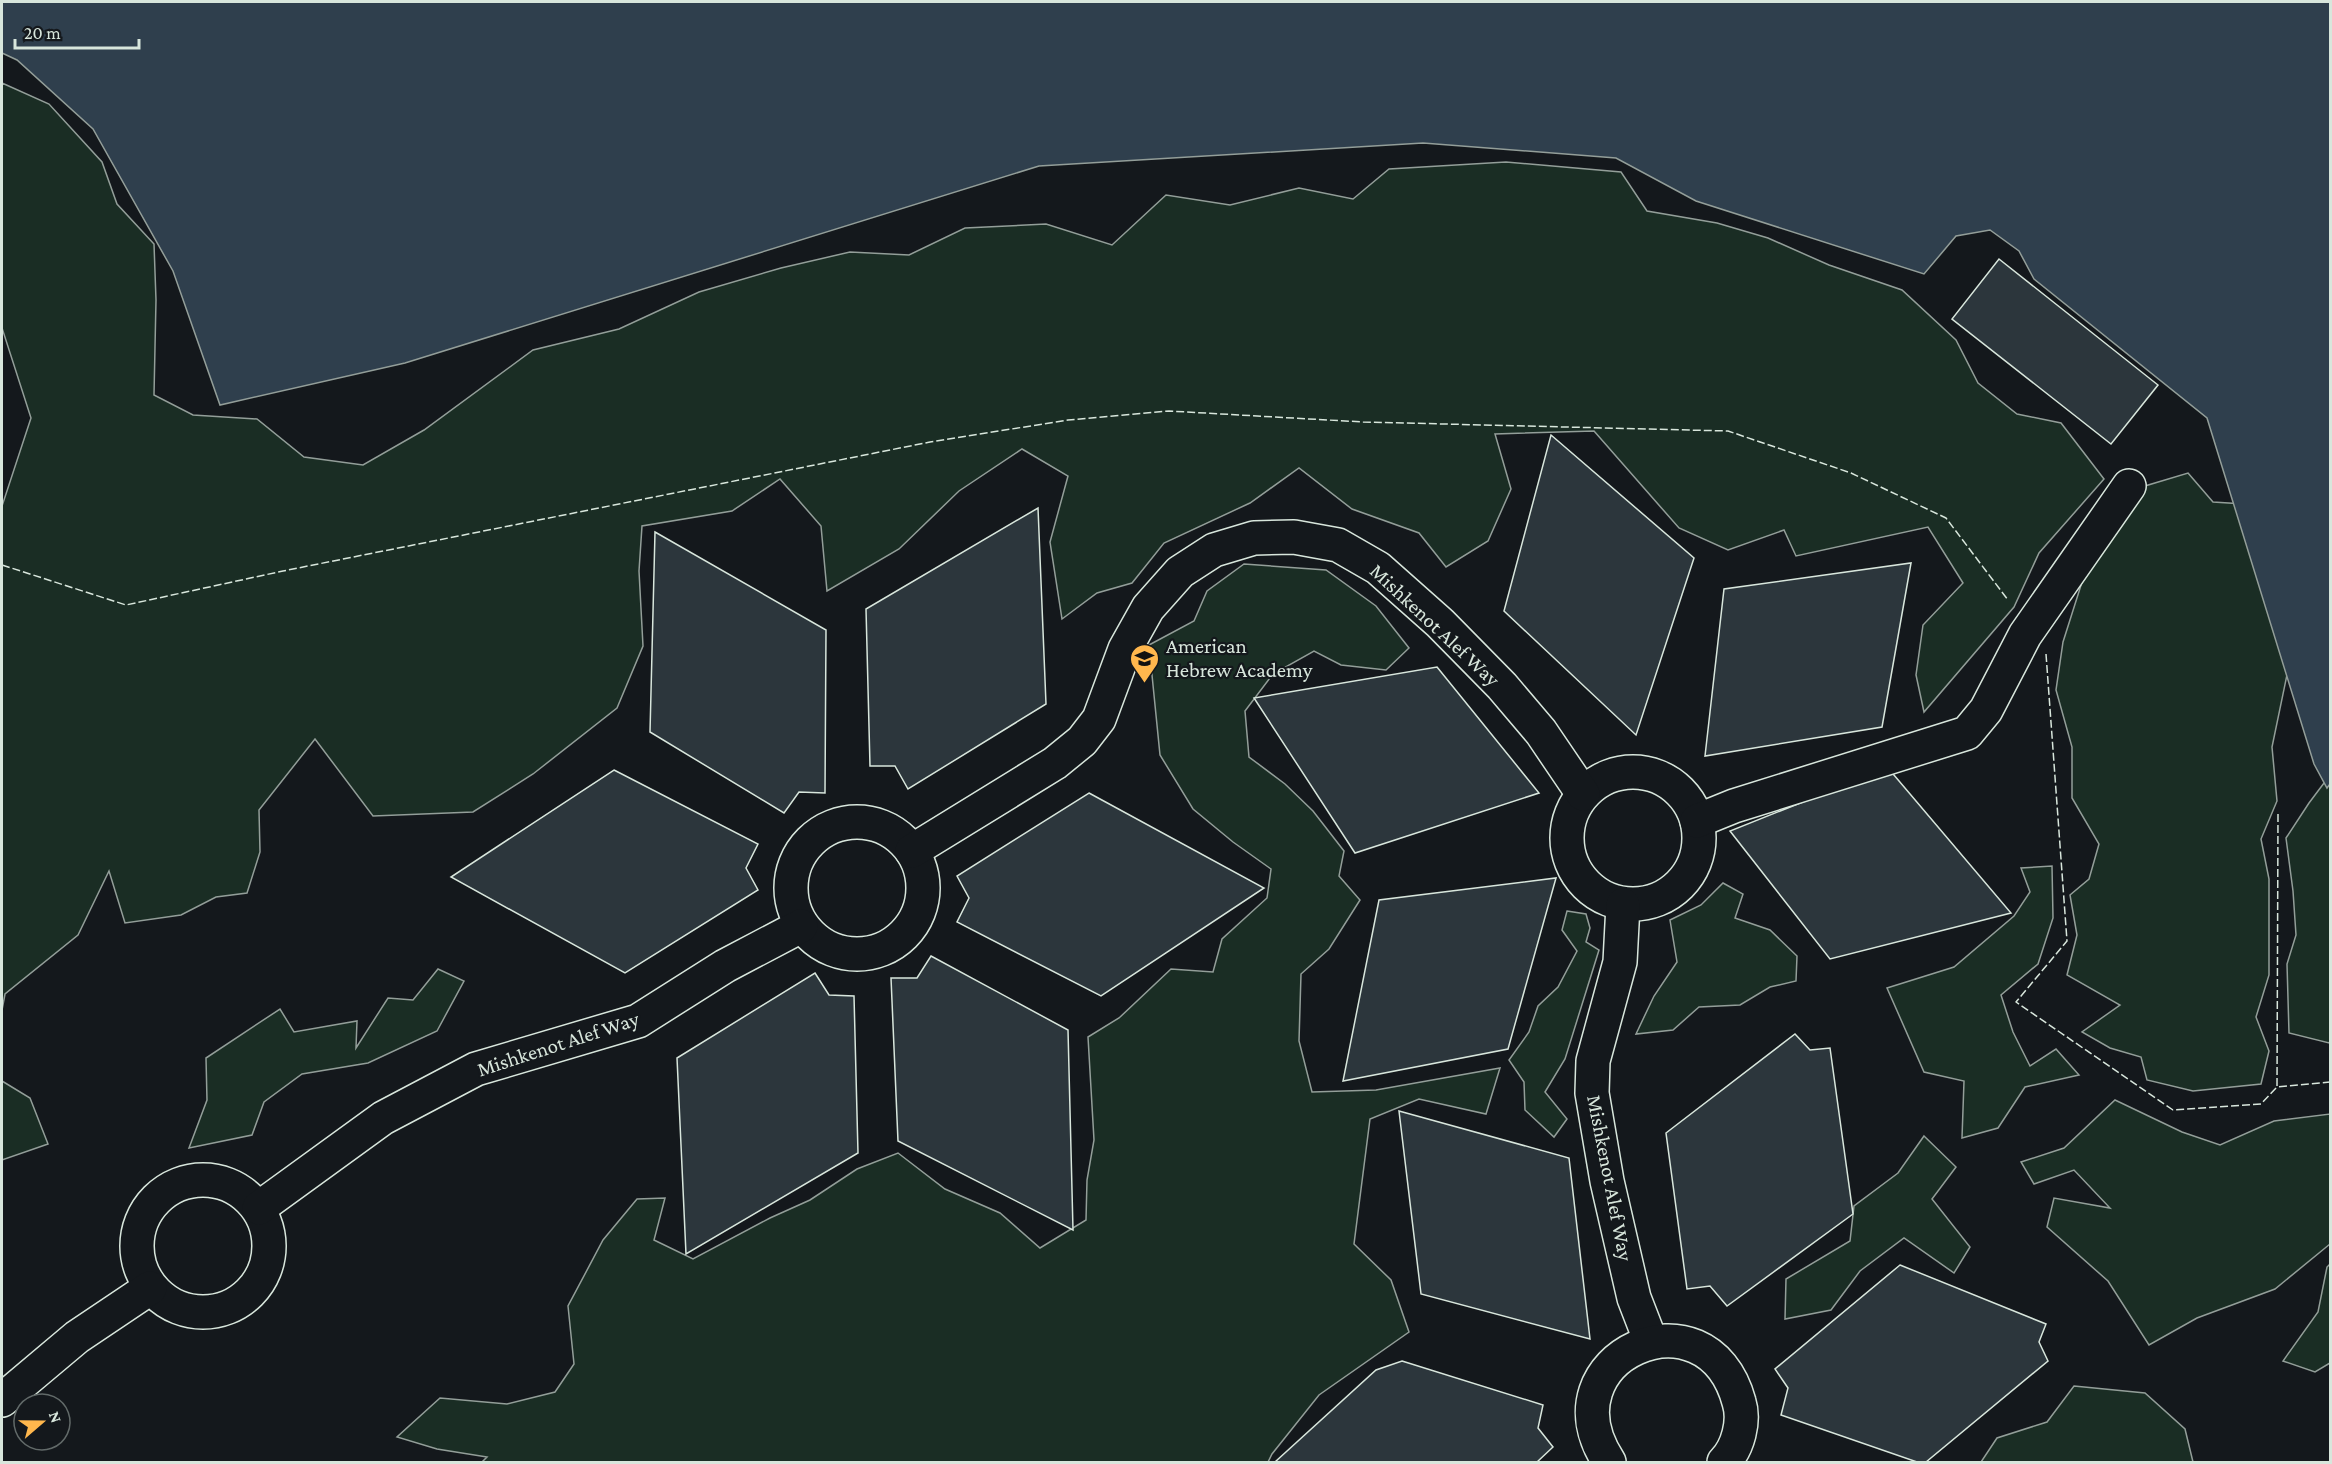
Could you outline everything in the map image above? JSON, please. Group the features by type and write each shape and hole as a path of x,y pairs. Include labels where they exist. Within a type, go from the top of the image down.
{"street":[{"path":"1697,821 1734,806 1967,733 1986,710 2025,635 2129,486"},
{"name":"Mishkenot Alef Way","path":"912,851 1055,763 1082,741 1099,718 1125,649 1148,608 1180,572 1214,550 1254,538 1294,537 1338,545 1378,568 1440,623 1502,686 1541,732 1583,794"},
{"path":"1628,771 1647,773 1666,780 1682,792 1693,809 1697,821 1699,849 1692,869 1680,886 1663,898 1643,905 1623,905 1602,898 1584,885 1572,867 1566,845 1568,823 1576,803 1583,794 1591,786 1608,776 1628,771"},
{"path":"859,821 879,825 898,836 912,851 922,872 923,896 917,918 903,937 884,950 861,955 838,953 817,942 801,926 792,906 790,886 794,865 804,846 819,832 838,824 859,821"},
{"name":"Mishkenot Alef Way","path":"1623,905 1620,962 1593,1061 1592,1093 1607,1181 1634,1298 1651,1342"},
{"name":"Mishkenot Alef Way","path":"259,1208 383,1118 466,1074 476,1069 638,1021 725,966 801,926"},
{"path":"198,1180 221,1182 242,1192 259,1208 267,1228 269,1249 266,1270 255,1288 240,1302 221,1311 200,1313 179,1309 161,1299 150,1288 137,1262 136,1239 143,1216 156,1198 176,1185 198,1180"},
{"path":"2,1400 77,1337 150,1288"},
{"path":"1609,1462 1598,1447 1592,1426 1593,1404 1599,1383 1611,1365 1628,1351 1651,1342 1676,1341 1700,1349 1721,1363 1735,1385 1741,1409 1739,1434 1729,1457 1724,1462"}],"green space":[{"path":"2,83 49,104 102,162 117,204 154,244 156,300 154,395 193,415 257,419 304,457 363,465 424,430 533,350 619,329 699,292 781,268 850,252 909,255 965,228 1046,224 1112,245 1166,195 1230,205 1299,188 1353,199 1389,169 1506,162 1621,172 1647,211 1717,223 1768,238 1829,265 1902,290 1956,340 1978,383 2017,414 2061,423 2104,479 2039,553 2014,607 1924,712 1916,675 1923,625 1963,583 1928,527 1796,556 1784,530 1728,550 1679,528 1594,431 1495,434 1511,489 1488,541 1446,567 1419,533 1352,509 1299,468 1250,503 1164,543 1132,583 1097,593 1062,619 1050,542 1068,476 1022,449 959,491 899,549 827,591 821,526 780,479 732,511 642,526 639,571 643,646 617,708 533,774 473,812 373,816 315,739 259,810 260,852 247,893 216,897 181,915 125,923 109,871 78,935 5,994 2,1010 2,506 31,418 2,328"},
{"path":"2188,473 2213,502 2244,504 2289,665 2272,747 2277,801 2261,839 2269,879 2269,975 2256,1017 2269,1051 2261,1084 2193,1091 2147,1080 2141,1057 2110,1048 2082,1032 2120,1005 2067,975 2077,935 2070,895 2089,879 2099,844 2072,798 2072,747 2056,690 2063,642 2082,582 2145,486"},
{"path":"1244,564 1326,570 1376,606 1409,648 1386,670 1341,665 1314,651 1273,674 1245,711 1249,757 1285,784 1313,811 1344,851 1339,876 1360,900 1329,949 1301,974 1299,1041 1312,1092 1376,1090 1500,1068 1486,1114 1419,1099 1370,1119 1354,1244 1391,1280 1409,1332 1319,1395 1268,1462 482,1462 487,1457 437,1449 397,1437 440,1398 507,1404 555,1392 574,1364 568,1306 603,1240 637,1199 665,1198 654,1240 693,1259 770,1218 810,1200 857,1169 898,1153 945,1189 1000,1213 1040,1248 1086,1220 1087,1180 1094,1140 1088,1037 1119,1018 1171,969 1213,972 1222,939 1267,898 1271,869 1193,809 1160,755 1149,645 1194,621 1207,591"},
{"path":"2330,775 2329,1043 2289,1033 2287,964 2296,935 2286,838"},
{"path":"2052,866 2053,918 2038,964 2001,995 2013,1032 2030,1066 2056,1049 2079,1075 2025,1087 1998,1128 1962,1138 1964,1081 1924,1072 1887,988 1954,967 2014,916 2030,892 2021,868"},
{"path":"1723,883 1743,894 1735,918 1770,930 1797,956 1796,981 1770,987 1740,1005 1699,1007 1673,1030 1636,1034 1654,996 1677,962 1670,920 1701,905"},
{"path":"1567,911 1586,914 1590,928 1586,942 1599,950 1565,1059 1545,1092 1567,1119 1554,1137 1525,1110 1524,1082 1509,1060 1529,1032 1538,1006 1558,987 1577,951 1562,930"},
{"path":"438,969 464,981 437,1031 368,1063 302,1074 264,1102 252,1135 189,1148 207,1100 206,1058 280,1009 294,1032 357,1021 356,1048 388,998 413,1000"},
{"path":"2,1081 30,1098 48,1144 2,1160"},
{"path":"2115,1100 2182,1132 2220,1145 2274,1121 2330,1114 2330,1244 2275,1289 2197,1318 2149,1345 2108,1281 2047,1227 2054,1198 2110,1208 2074,1170 2034,1184 2021,1162 2064,1148"},
{"path":"1924,1136 1956,1167 1932,1199 1970,1247 1954,1273 1904,1238 1860,1271 1831,1310 1785,1319 1786,1279 1850,1241 1854,1206 1898,1173"},
{"path":"2330,1264 2330,1363 2315,1372 2283,1361 2318,1312 2327,1267"},
{"path":"2074,1386 2145,1393 2185,1429 2193,1462 1981,1462 1997,1438 2047,1422"}],"water":[{"path":"2,2 2330,2 2330,784 2327,788 2314,764 2207,418 2034,279 2019,251 1990,230 1956,236 1924,274 1696,201 1616,158 1423,143 1039,166 405,363 220,405 173,271 93,129 17,60 2,53"}],"building":[{"path":"1999,259 2158,385 2111,444 1952,319"},
{"path":"1551,435 1694,558 1636,735 1504,611"},
{"path":"1038,508 1046,704 908,789 895,766 870,766 866,609"},
{"path":"655,532 826,630 825,793 799,792 784,813 650,732"},
{"path":"1911,563 1882,727 1705,756 1724,589"},
{"path":"1437,667 1539,793 1355,853 1254,698"},
{"path":"1888,768 2011,913 1830,959 1730,831"},
{"path":"614,770 758,844 746,868 758,890 625,973 451,877"},
{"path":"1089,793 1264,888 1101,996 957,922 969,898 957,876"},
{"path":"1556,878 1508,1049 1343,1081 1379,900"},
{"path":"931,956 1068,1030 1073,1230 898,1141 891,978 917,978"},
{"path":"815,973 829,995 854,996 858,1153 686,1254 677,1058"},
{"path":"1795,1034 1810,1050 1830,1048 1853,1214 1727,1306 1710,1286 1687,1289 1666,1133"},
{"path":"1399,1111 1569,1158 1590,1339 1421,1294"},
{"path":"1900,1265 2046,1324 2039,1342 2048,1361 1926,1462 1917,1462 1781,1415 1788,1388 1775,1369"},
{"path":"1402,1361 1543,1405 1538,1428 1553,1447 1537,1462 1275,1462 1376,1370"}],"fence":[{"path":"2,565 126,605 283,571 930,442 1068,420 1169,411 1363,422 1728,431 1851,473 1946,518 2008,600"},
{"path":"2046,654 2067,941 2016,1002 2173,1110 2261,1104 2277,1087"},
{"path":"2278,814 2277,1087 2330,1082"}],"place":[{"name":"American Hebrew Academy","path":"1145,684"}]}
